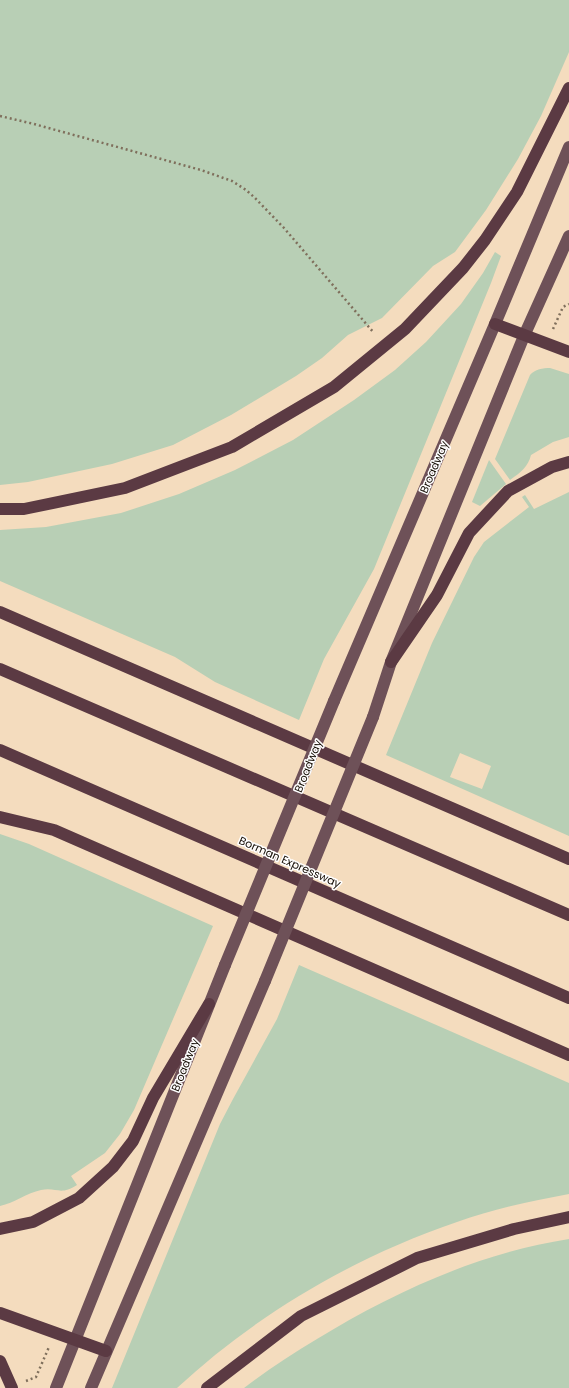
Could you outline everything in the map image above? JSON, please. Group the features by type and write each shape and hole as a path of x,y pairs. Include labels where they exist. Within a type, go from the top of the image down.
{"highway":[{"path":"0,509 24,509 125,488 232,447 334,387 405,328 458,273 485,240 517,192 569,88"},
{"path":"495,324 569,352"},
{"path":"391,662 437,595 469,533 508,491 552,467 569,462"},
{"path":"0,612 569,859"},
{"path":"0,669 569,915"},
{"name":"Borman Expressway","path":"0,750 569,998"},
{"path":"0,817 54,830 569,1055"},
{"path":"0,1229 33,1222 79,1198 113,1167 133,1141 153,1098 209,1004"},
{"path":"207,1388 302,1316 417,1258 514,1229 569,1218"},
{"path":"0,1313 106,1351"},
{"path":"0,1361 16,1386"}],"main road":[{"name":"Broadway","path":"56,1388 225,964 334,701 569,147"},
{"path":"91,1388 265,981 373,717 391,662 524,336 569,236"}],"path":[{"path":"0,116 200,170 240,186 254,197 284,228 385,345"},
{"path":"553,331 562,307 569,304"},
{"path":"16,1386 36,1377 50,1345"}],"green space":[{"path":"0,0 569,0 569,52 541,116 518,159 486,210 455,252 433,266 382,318 348,335 322,358 296,376 231,415 173,445 112,464 28,482 0,485"},
{"path":"495,252 501,256 491,283 374,569 324,659 299,720 215,682 175,657 0,581 0,530 46,527 121,513 179,494 235,470 293,440 354,400 395,370 426,342 461,304 483,273"},
{"path":"550,368 569,374 569,437 553,442 531,455 524,469 510,480 495,459 530,375 537,370"},
{"path":"489,460 506,484 480,506 472,502"},
{"path":"569,492 569,836 386,755 432,643 474,557 484,542 529,507 522,497 525,495 534,509","holes":["460,753 491,766 482,789 450,777"]},
{"path":"0,834 29,844 213,926 134,1110 120,1134 105,1153 71,1176 77,1185 62,1191 46,1189 41,1190 0,1206"},
{"path":"299,965 569,1083 569,1194 512,1206 471,1217 419,1236 344,1270 308,1290 240,1336 177,1388 112,1388 220,1124 277,1019"},
{"path":"569,1239 569,1388 244,1388 280,1362 317,1339 407,1290 470,1264 535,1245"}]}
